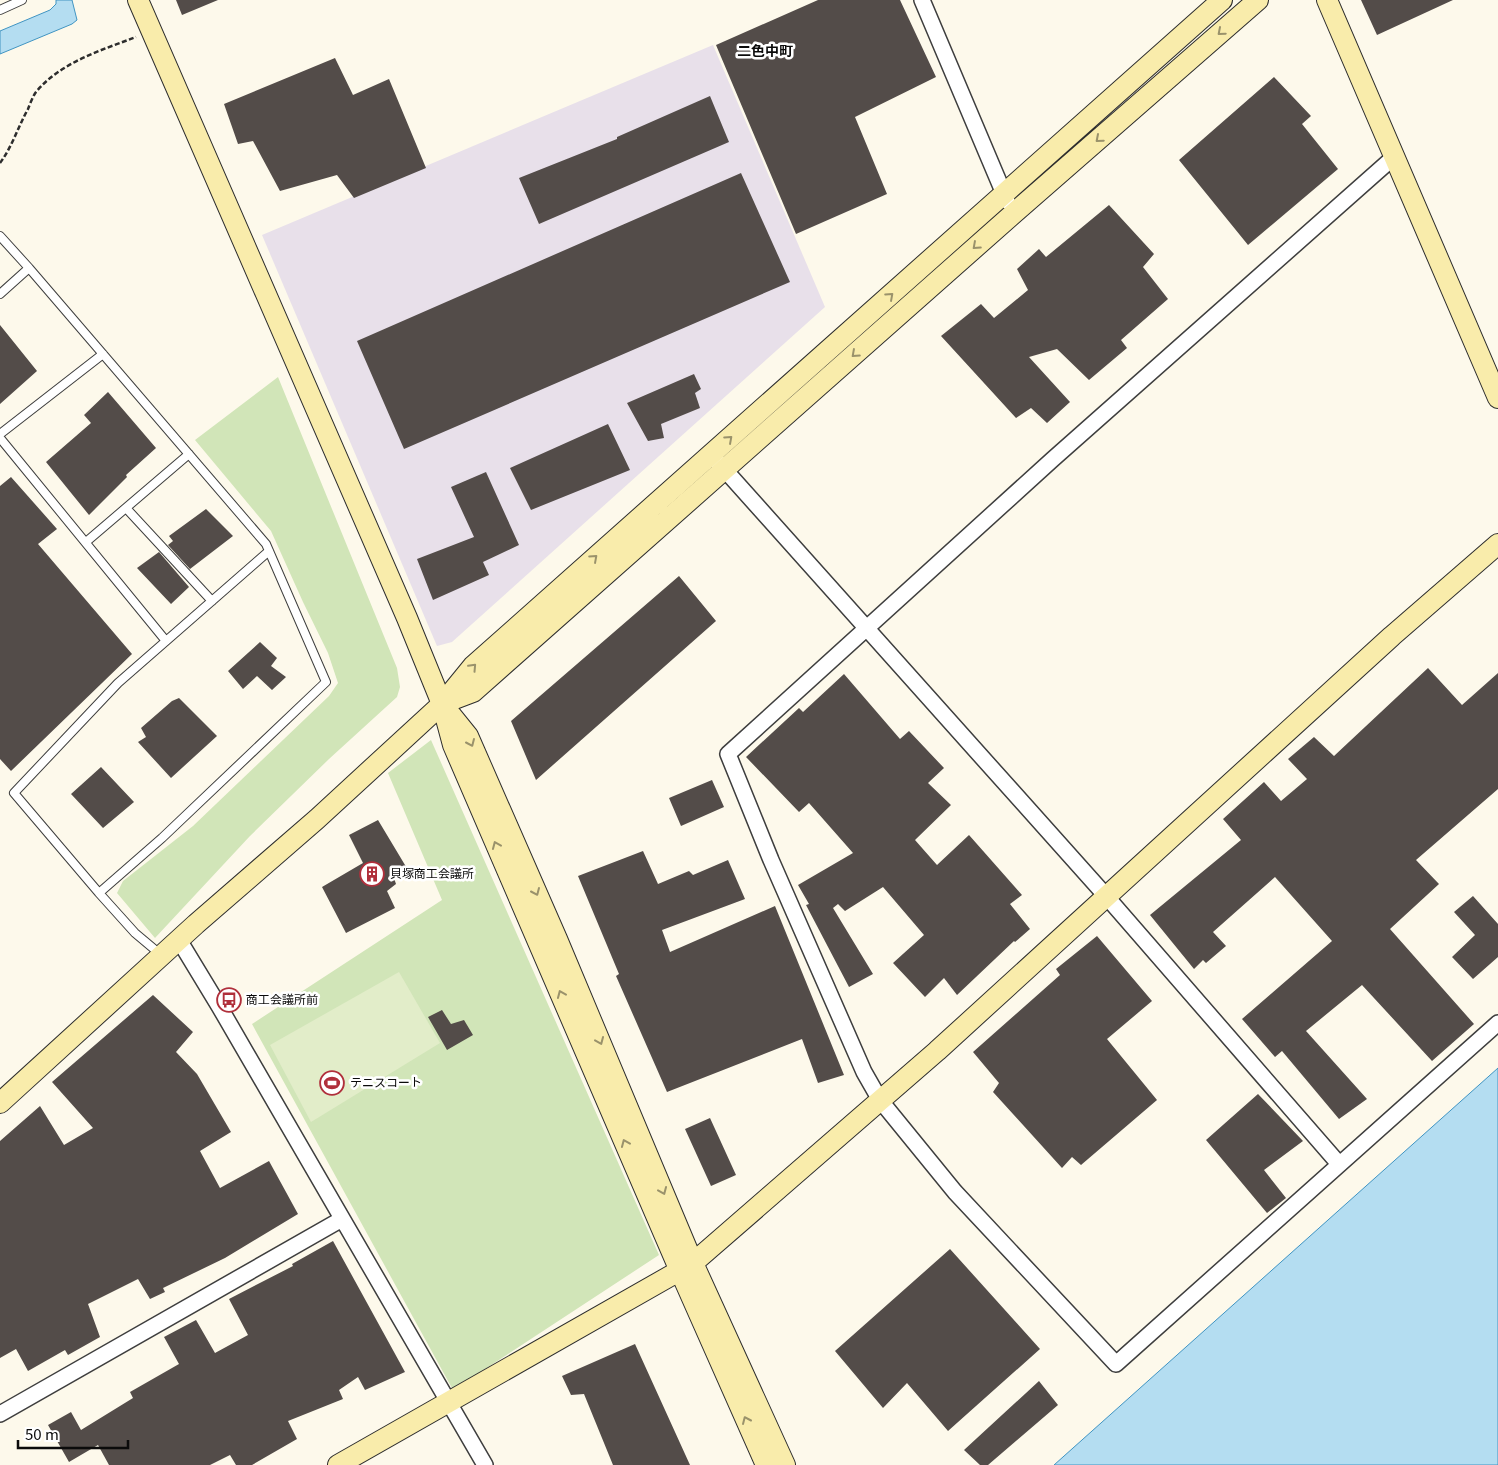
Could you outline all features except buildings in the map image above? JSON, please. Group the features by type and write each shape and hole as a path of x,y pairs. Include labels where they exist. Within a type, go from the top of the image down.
{"street":[{"path":"138,0 403,609 442,704 468,736 557,939 766,1465"},
{"path":"922,0 1013,214"},
{"path":"0,1103 162,955 318,819 442,704 473,666 1222,0"},
{"path":"442,704 473,692 1258,0"},
{"path":"1327,0 1498,398"},
{"path":"1395,156 1053,458 728,754 771,860 864,1072 880,1100 955,1192 1116,1364 1498,1023"},
{"path":"711,455 1106,896 1339,1164"},
{"path":"338,1465 686,1267 937,1052 1392,636 1498,544"},
{"path":"179,940 485,1465"},
{"path":"0,1414 342,1219"},
{"path":"686,1267 784,1465"}],"lane":[{"path":"0,10 22,0"},
{"path":"0,236 266,544 326,682 162,838 99,893"},
{"path":"0,294 29,268"},
{"path":"103,354 0,436 166,641"},
{"path":"86,542 189,454"},
{"path":"126,508 212,601"},
{"path":"162,955 135,934 14,793 118,683 269,551"}],"path":[{"path":"0,163 10,150 36,92 62,69 86,56 152,31"}],"shaded area":[{"path":"713,45 825,307 452,642 437,646 262,235"}],"green space":[{"path":"278,377 397,668 400,687 397,697 329,759 250,836 155,938 117,893 123,881 193,826 329,696 338,683 328,653 271,531 195,440"},
{"path":"431,740 659,1255 453,1390 252,1024 442,900 388,773"},
{"name":"テニスコート","path":"399,972 440,1043 311,1122 270,1045"}],"water":[{"path":"56,0 72,0 77,20 72,24 0,54 0,31 50,10 56,4"},
{"path":"1498,1068 1498,1465 1054,1465"}],"place":[{"name":"貝塚商工会議所","path":"372,874"},
{"name":"商工会議所前","path":"229,1000"},
{"name":"テニスコート","path":"332,1083"}],"district":[{"name":"二色中町","path":"765,51"}]}
